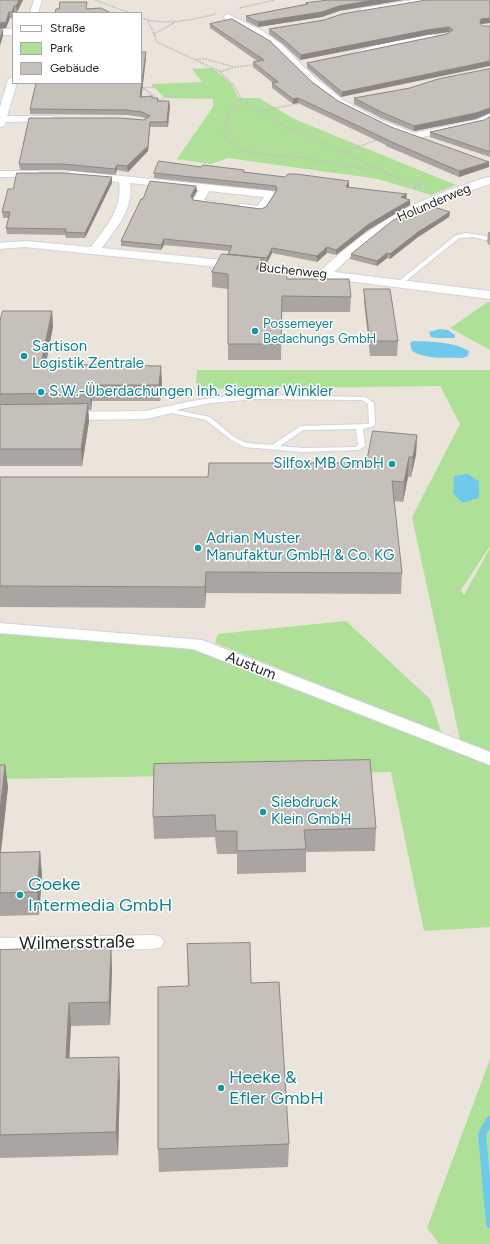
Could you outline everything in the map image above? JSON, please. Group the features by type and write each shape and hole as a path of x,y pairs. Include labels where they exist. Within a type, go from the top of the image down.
{"street":[{"path":"34,12 38,0"},
{"path":"353,12 429,0"},
{"path":"227,13 258,32 302,64 310,78 336,100 372,120 434,143"},
{"path":"258,32 272,29"},
{"path":"0,32 12,32"},
{"path":"343,57 365,53 377,48 446,35"},
{"path":"12,83 1,121 57,119"},
{"path":"336,100 355,99"},
{"path":"413,136 479,122 490,117"},
{"path":"0,174 47,174"},
{"path":"63,174 124,179 206,187 271,194 261,210 197,202 206,187"},
{"path":"94,251 123,210 127,190 124,179"},
{"name":"Holunderweg","path":"324,274 354,246 399,216 444,196 490,180"},
{"name":"Buchenweg","path":"0,246 24,244 324,274 490,295"},
{"path":"54,416 146,415 167,410"},
{"name":"Austum","path":"0,628 196,644 490,759"},
{"name":"Wilmersstraße","path":"0,945 154,942"}],"lane":[{"path":"400,283 457,237 464,234 472,234 490,238"},
{"path":"167,410 189,403 211,399 256,397 363,398 371,403 372,425 360,427 301,428 273,447"},
{"path":"167,410 208,418 232,438 244,445 303,450 356,449 362,446 360,427"}],"path":[{"path":"95,0 127,12"},
{"path":"142,18 148,21 174,23 227,13 275,0"},
{"path":"148,21 157,42 196,59 220,72 233,84 241,99 260,112 286,127 344,152 381,172 444,196"},
{"path":"154,34 174,23"},
{"path":"196,59 206,59 234,68"},
{"path":"220,72 234,68 258,65"},
{"path":"138,84 160,101"},
{"path":"143,88 154,87"},
{"path":"159,107 160,101 164,97"},
{"path":"241,99 229,113 223,134 236,147 252,153 296,157 381,172"},
{"path":"260,112 336,100"},
{"path":"344,152 359,146"},
{"path":"416,185 427,183"},
{"path":"416,185 414,188 416,190"}],"green space":[{"path":"212,68 231,83 238,98 259,98 294,119 456,185 431,195 378,179 228,158 211,164 177,159 213,107 213,99 219,99 165,98 151,84 202,82 192,69"},
{"path":"490,302 490,350 450,328"},
{"path":"197,370 490,370 490,546 461,590 464,595 490,548 490,927 424,931 391,772 0,779 0,628 196,644 462,749 412,517 460,424 440,386 196,389"},
{"path":"346,621 430,699 442,734 215,643 218,634"},
{"path":"490,1059 490,1244 439,1244 427,1228"}],"water":[{"path":"440,329 448,330 455,335 455,338 431,337 429,332"},
{"path":"413,341 455,345 469,351 468,356 463,358 437,358 424,356 412,351 410,343"},
{"path":"468,474 479,481 479,498 462,503 453,493 454,476"}],"building":[{"path":"0,0 19,0 16,6 14,6 12,12 9,12 6,22 0,23"},
{"path":"329,0 374,0 339,6 322,12 258,22 246,16 308,4 306,3"},
{"path":"427,0 490,0 490,18 481,19 480,23 482,26 490,26 490,61 342,92 307,63 447,34 453,30 449,27 427,30 301,55 269,29 324,20 342,14"},
{"path":"60,2 87,2 86,9 101,8 109,12 55,12 56,9 59,9"},
{"path":"232,19 270,41 312,82 338,101 391,127 489,162 459,171 387,140 298,98 293,99 272,83 278,82 253,62 264,60 210,24"},
{"path":"0,30 3,30 0,38"},
{"path":"142,52 146,52 142,82"},
{"path":"490,69 490,108 476,113 414,126 381,112 354,98 410,88 438,79"},
{"path":"36,84 142,84 140,97 152,96 152,98 158,98 157,101 169,101 167,122 150,122 148,146 127,166 117,165 115,169 63,164 19,164 29,118 120,118 144,120 150,116 142,112 126,110 30,109"},
{"path":"490,117 490,152 430,132 484,120"},
{"path":"159,161 201,167 203,165 244,170 243,172 285,177 288,174 296,174 349,181 346,187 407,194 401,197 410,200 369,224 336,250 327,247 317,256 272,248 267,258 228,254 232,246 164,239 161,245 121,241 141,199 143,199 150,181 196,186 191,196 193,200 261,209 266,207 277,190 276,186 154,173"},
{"path":"17,173 63,173 112,177 85,233 65,232 66,229 6,228 10,212 2,212 8,189 13,189"},
{"path":"424,204 450,212 418,232 390,254 387,253 377,261 351,254 392,221"},
{"path":"222,254 262,258 256,269 286,273 287,279 349,279 351,297 282,296 281,344 228,344 228,274 212,272"},
{"path":"364,289 390,289 398,341 370,341"},
{"path":"3,311 52,311 41,364 161,366 159,385 91,385 90,393 0,394 0,321"},
{"path":"88,404 81,449 0,449 0,405"},
{"name":"Adrian Muster Manufaktur GmbH & Co. KG","path":"373,431 417,435 413,457 409,457 404,482 392,481 402,573 206,572 205,587 0,586 0,477 208,477 209,463 366,463"},
{"name":"Siebdruck Klein GmbH","path":"370,760 376,828 304,830 306,849 237,851 237,831 216,831 215,815 153,817 154,764"},
{"path":"0,765 5,765 0,812"},
{"path":"40,852 37,892 0,893 0,853"},
{"name":"Heeke & Efler GmbH","path":"250,943 251,983 279,982 289,1144 158,1149 158,987 189,986 187,944"},
{"path":"111,947 109,1002 69,1003 66,1058 119,1057 116,1132 0,1135 0,950"}],"waterway":[{"path":"490,1120 482,1134 490,1224"}],"place":[{"name":"Possemeyer Bedachungs GmbH","path":"255,331"},
{"name":"Sartison Logistik Zentrale","path":"24,356"},
{"name":"S.W.-Überdachungen Inh. Siegmar Winkler","path":"41,392"},
{"name":"Silfox MB GmbH","path":"392,464"},
{"name":"Adrian Muster Manufaktur GmbH & Co. KG","path":"198,548"},
{"name":"Siebdruck Klein GmbH","path":"263,812"},
{"name":"Goeke Intermedia GmbH","path":"20,895"},
{"name":"Heeke & Efler GmbH","path":"221,1088"}]}
